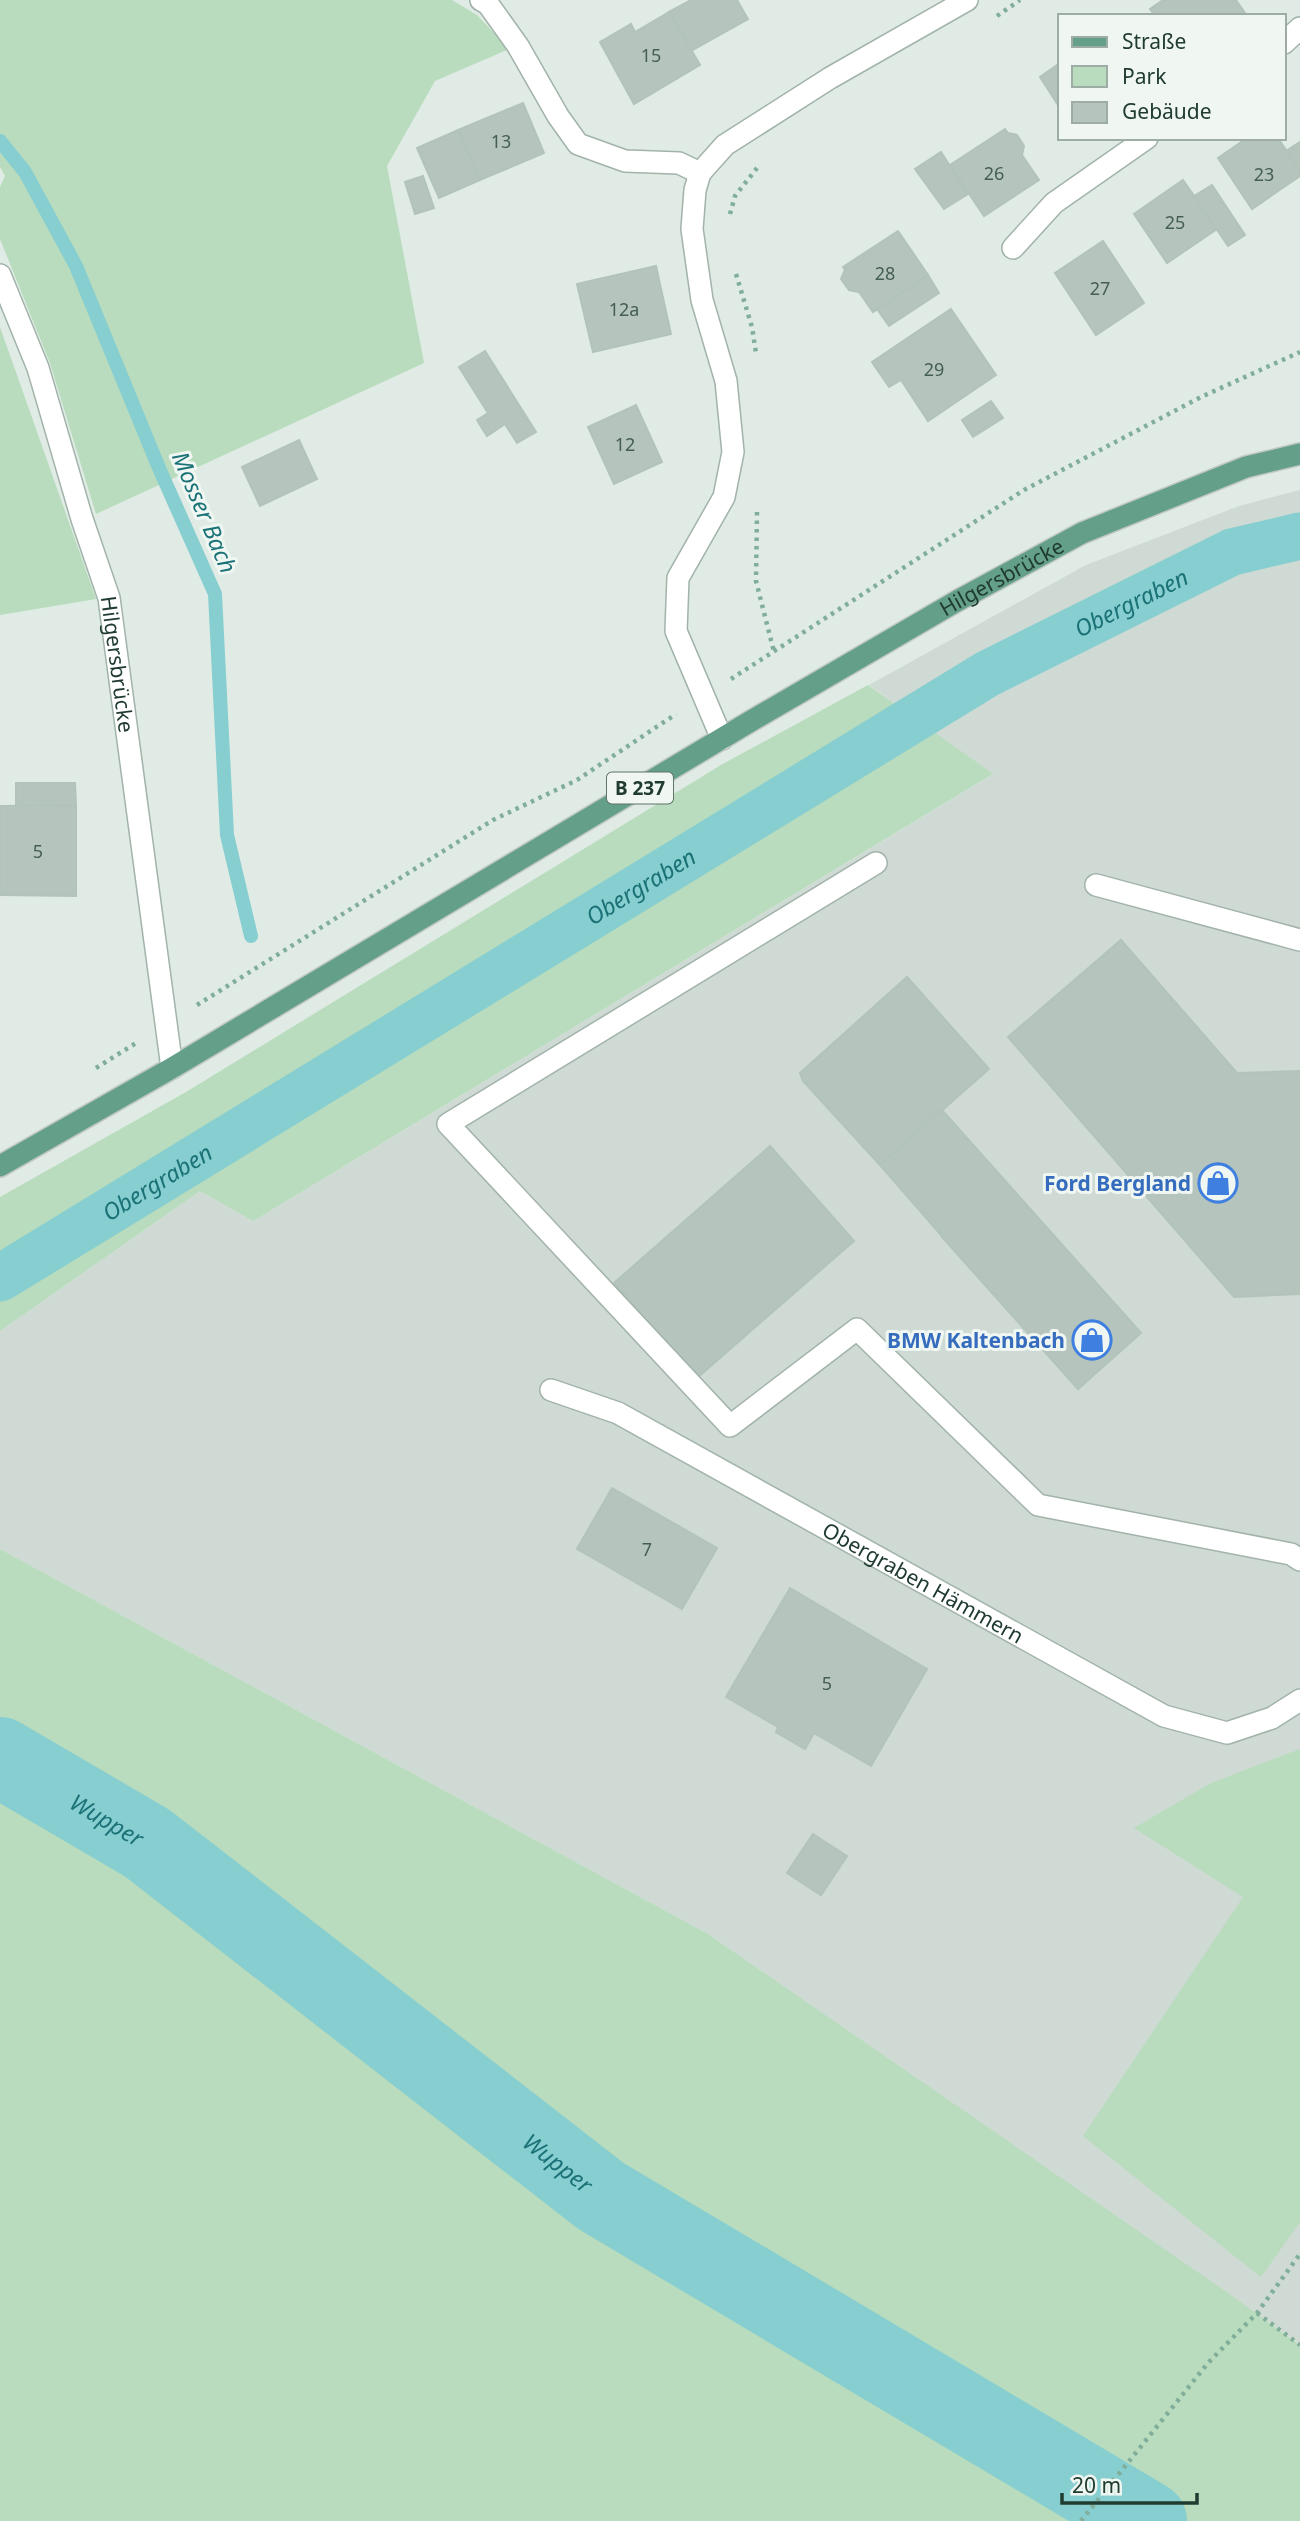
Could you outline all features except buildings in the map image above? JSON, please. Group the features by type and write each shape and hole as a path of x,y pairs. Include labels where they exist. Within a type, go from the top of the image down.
{"main road":[{"name":"Hilgersbrücke","path":"0,1166 172,1068 957,601 1082,533 1246,467 1300,454"}],"street":[{"path":"481,0 488,4 518,46 558,117 578,144 625,161 679,163 700,173"},
{"path":"722,739 676,631 678,578 724,496 733,453 726,381 702,300 692,229 695,191 700,173 725,145 771,115 967,0"},
{"path":"1286,41 1300,28"},
{"path":"1013,248 1054,203 1144,140"},
{"name":"Hilgersbrücke","path":"0,275 38,368 82,519 109,598 172,1068"},
{"path":"876,863 448,1124 730,1426 857,1329 1038,1504 1291,1554 1300,1560"},
{"path":"1096,885 1300,940"},
{"name":"Obergraben Hämmern","path":"551,1390 618,1413 1164,1716 1227,1732 1272,1718 1300,1700"}],"path":[{"path":"987,24 1020,0"},
{"path":"729,217 735,196 758,167"},
{"path":"734,264 752,327 758,361"},
{"path":"95,1069 493,820 577,780 1024,490 1201,397 1300,352"},
{"path":"757,502 756,581 774,652"},
{"path":"1080,2521 1208,2364 1257,2313 1300,2254"},
{"path":"1257,2313 1300,2345"}],"shaded area":[{"path":"1300,490 1300,2344 708,1934 0,1549 0,1331 200,1191 253,1221 992,775 869,685 1086,565 1239,506"}],"green space":[{"path":"0,0 452,0 477,15 509,49 435,81 387,166 424,363 96,514 50,363 0,239 0,187 5,176 0,167"},
{"path":"0,327 96,599 0,615"},
{"path":"868,685 993,774 253,1221 200,1191 0,1331 0,1197 186,1092 721,765"},
{"path":"0,1549 708,1934 1300,2345 1300,2521 0,2521"},
{"path":"1300,1749 1300,2222 1261,2277 1083,2136 1243,1897 1134,1828 1211,1783"}],"waterway":[{"name":"Mosser Bach","path":"0,141 25,172 76,266 159,468 215,594 227,835 251,936"},
{"name":"Obergraben","path":"0,1278 987,674 1232,552 1300,536"},
{"name":"Wupper","path":"0,1757 147,1843 601,2196 1147,2521"}],"place":[{"name":"Ford Bergland","path":"1218,1183"},
{"name":"BMW Kaltenbach","path":"1092,1340"}]}
